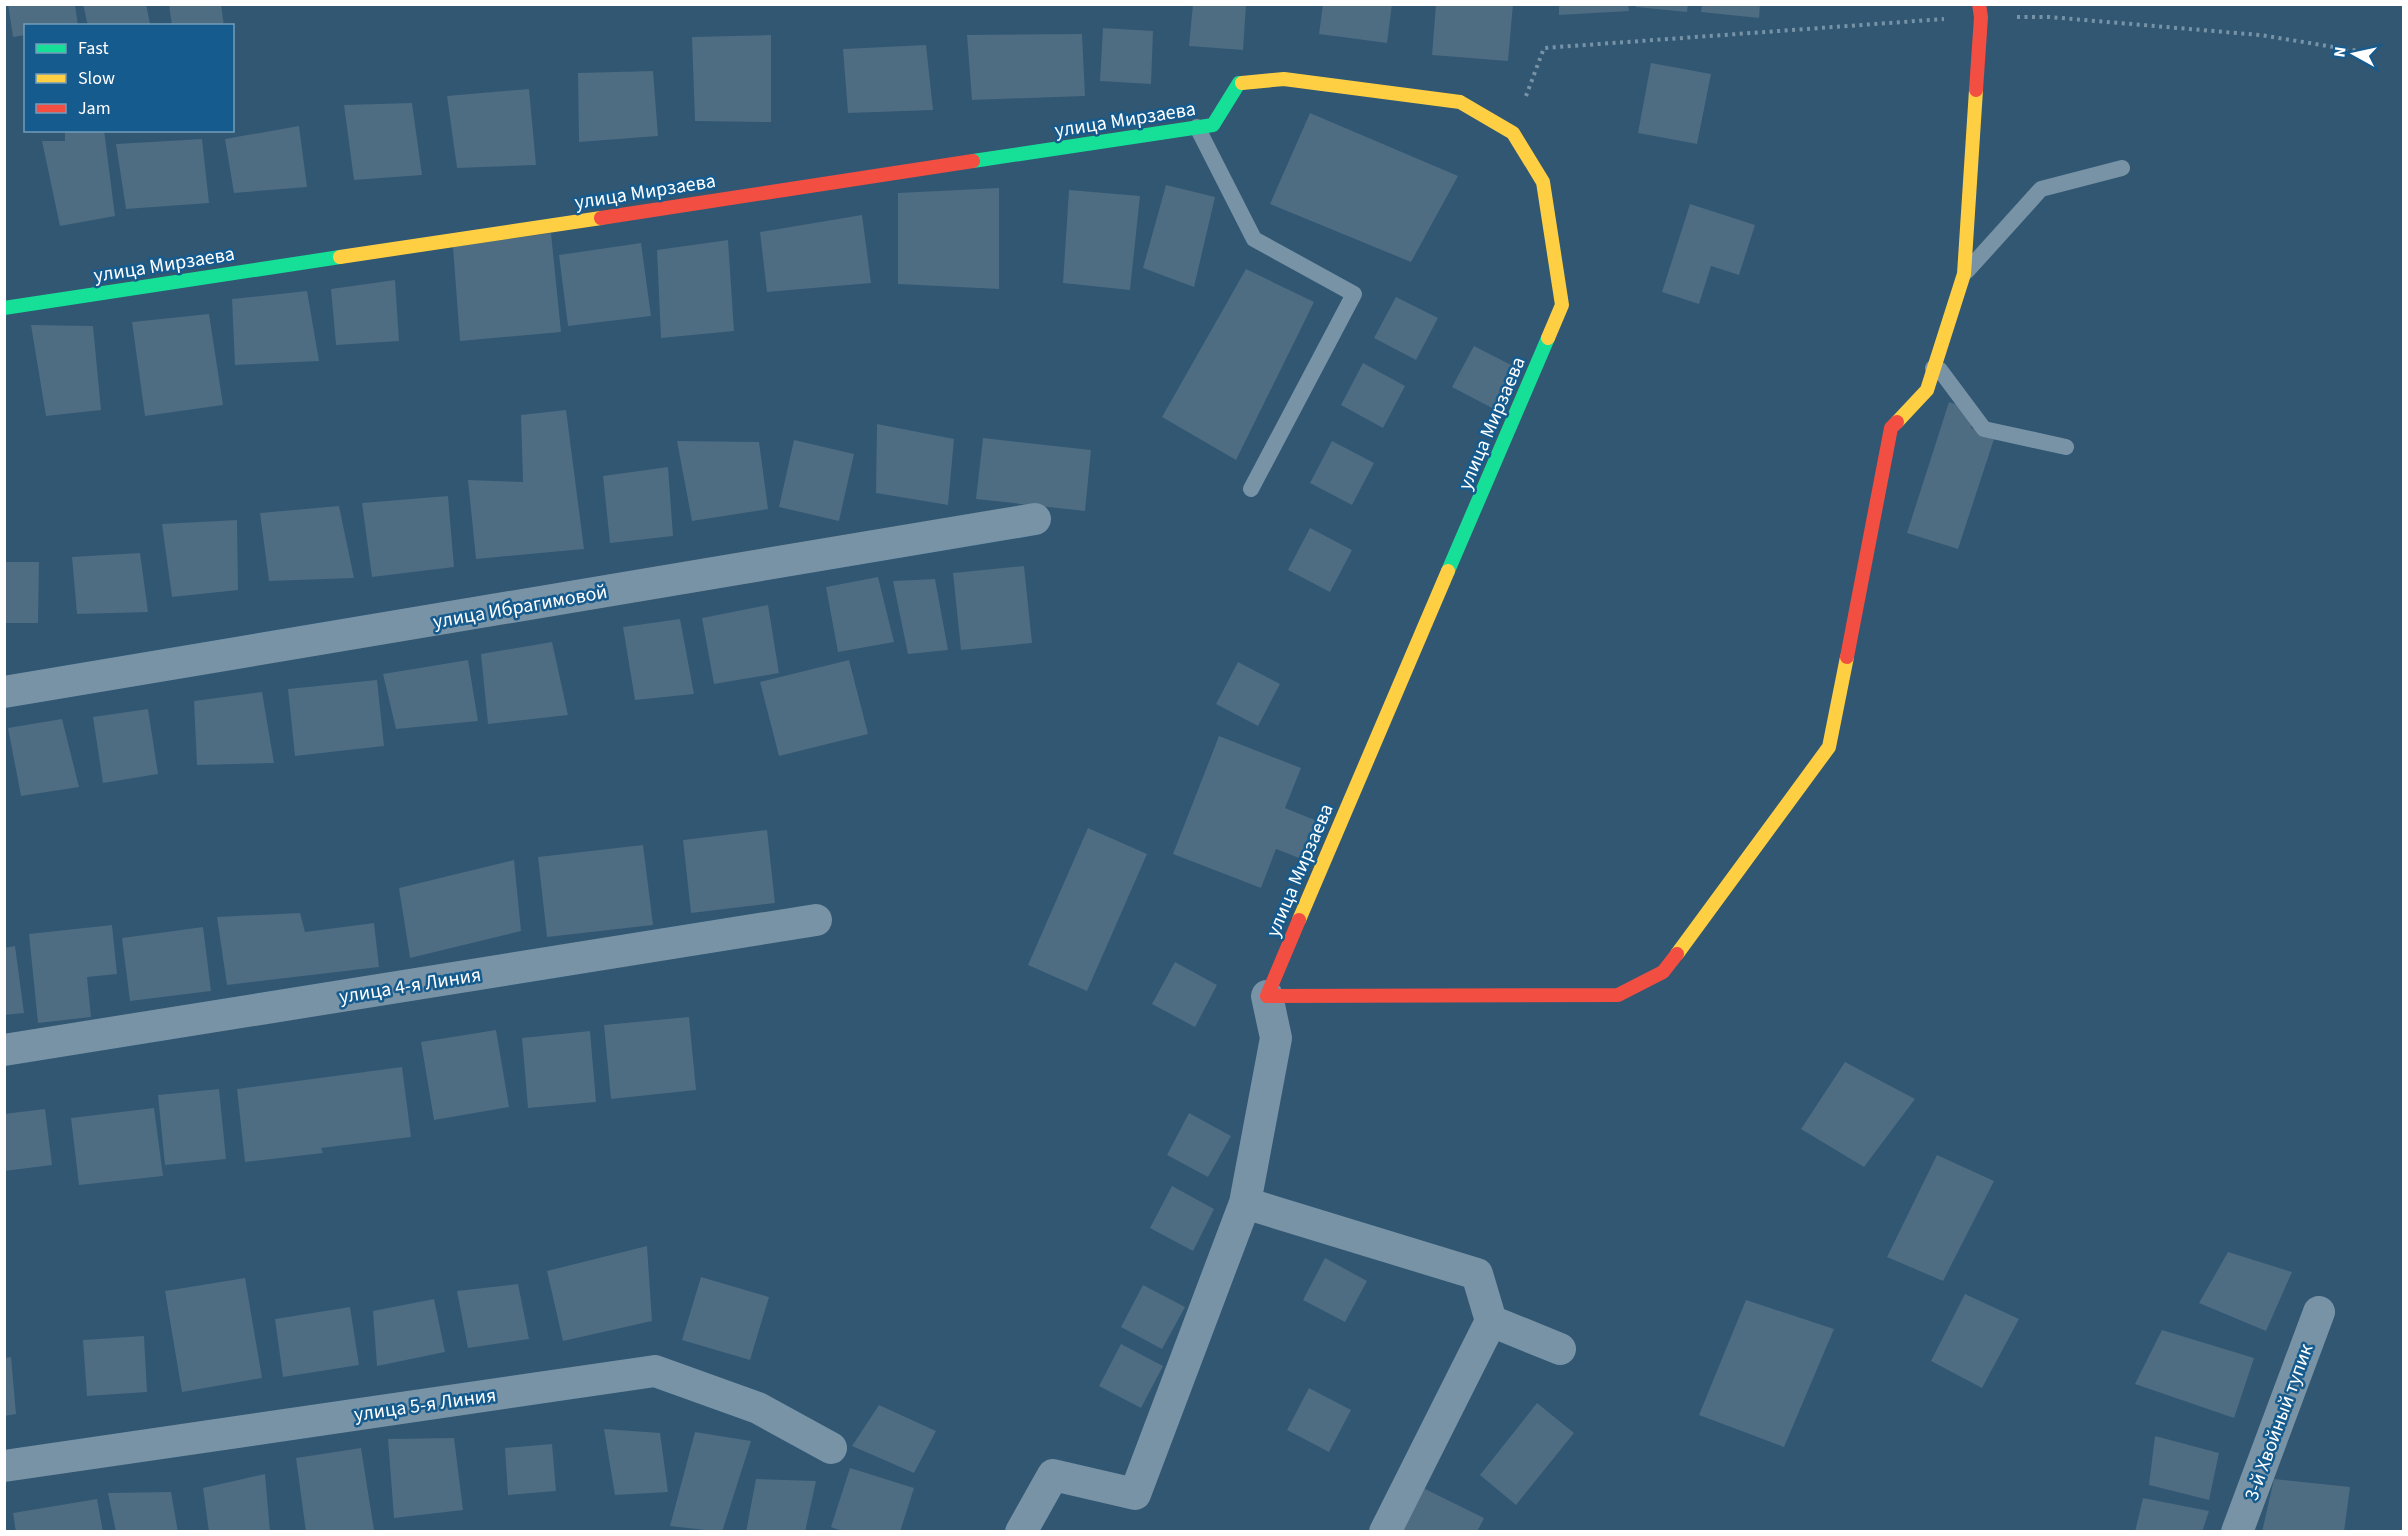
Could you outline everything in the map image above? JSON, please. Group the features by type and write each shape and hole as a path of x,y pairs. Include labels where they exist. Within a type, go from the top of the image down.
{"street":[{"path":"1021,1532 1053,1475 1135,1494 1245,1203 1276,1038 1267,996 1618,995 1663,972 1830,747 1891,428 1927,390 1964,274 1980,11"},
{"name":"улица Мирзаева","path":"4,308 1213,125 1239,83 1284,79 1460,102 1513,133 1543,183 1562,305 1267,996"},
{"name":"улица Ибрагимовой","path":"4,692 1035,519"},
{"name":"улица 4-я Линия","path":"4,1050 816,920"},
{"path":"1245,1203 1477,1274 1491,1321 1385,1532"},
{"name":"3-й Хвойный тупик","path":"2237,1532 2319,1312"},
{"path":"1491,1321 1560,1349"},
{"name":"улица 5-я Линия","path":"4,1466 655,1371 758,1408 831,1448"}],"lane":[{"path":"1197,127 1254,239 1354,294 1251,489"},
{"path":"1964,274 2041,189 2122,168"},
{"path":"1933,369 1940,370 1984,429 2066,447"}],"path":[{"path":"1513,133 1544,48 1980,11 2260,35 2371,53"}],"building":[{"path":"8,4 75,4 78,24 24,24 24,35 13,37"},
{"path":"83,4 146,4 150,24 88,24"},
{"path":"169,4 221,4 224,24 172,24"},
{"path":"1193,4 1246,4 1243,50 1189,46"},
{"path":"1323,4 1392,4 1387,43 1319,34"},
{"path":"1436,4 1513,4 1508,61 1432,55"},
{"path":"1559,4 1628,4 1629,11 1559,15"},
{"path":"1636,4 1688,4 1687,12 1636,7"},
{"path":"1702,4 1760,4 1759,18 1701,12"},
{"path":"1103,28 1153,31 1151,84 1100,81"},
{"path":"1082,34 1085,96 972,100 967,35"},
{"path":"771,35 771,122 695,121 692,37"},
{"path":"926,45 933,110 848,113 843,49"},
{"path":"1651,63 1711,74 1697,144 1638,133"},
{"path":"653,71 658,136 579,142 578,73"},
{"path":"529,89 536,165 457,168 447,96"},
{"path":"412,103 422,175 354,180 344,105"},
{"path":"1310,113 1458,176 1411,262 1270,204"},
{"path":"299,126 307,187 234,193 225,139"},
{"path":"65,132 104,132 115,216 60,226 42,141 65,141"},
{"path":"202,139 209,203 126,209 116,144"},
{"path":"1166,185 1215,197 1194,287 1143,268"},
{"path":"999,188 999,289 898,284 898,193"},
{"path":"1069,190 1140,196 1130,290 1063,283"},
{"path":"1690,204 1755,225 1739,275 1711,266 1699,304 1662,292"},
{"path":"862,215 871,283 767,292 760,232"},
{"path":"551,233 561,332 460,341 453,247"},
{"path":"728,240 734,331 661,338 657,250"},
{"path":"641,243 651,316 568,326 559,255"},
{"path":"1246,269 1314,302 1236,460 1162,417"},
{"path":"395,280 399,341 336,345 331,289"},
{"path":"307,291 319,361 235,365 232,299"},
{"path":"1396,297 1438,318 1416,360 1374,338"},
{"path":"209,314 223,405 145,416 132,322"},
{"path":"31,325 93,326 101,410 46,416"},
{"path":"1474,346 1517,368 1494,409 1452,387"},
{"path":"1363,363 1405,386 1383,428 1341,405"},
{"path":"1949,402 1976,411 1971,428 1995,436 1958,549 1907,533"},
{"path":"566,410 584,549 476,559 468,480 523,482 521,415"},
{"path":"877,424 954,439 948,505 876,493"},
{"path":"983,438 1091,450 1085,511 976,499"},
{"path":"794,440 854,454 839,521 779,507"},
{"path":"677,441 759,442 768,509 692,521"},
{"path":"1332,441 1374,463 1352,505 1310,483"},
{"path":"668,467 673,536 610,543 603,476"},
{"path":"448,496 454,567 372,577 362,503"},
{"path":"339,506 354,578 269,581 260,513"},
{"path":"237,520 238,590 172,597 162,524"},
{"path":"1310,528 1352,550 1330,592 1288,570"},
{"path":"140,553 148,612 77,614 72,557"},
{"path":"4,562 39,562 38,623 4,623"},
{"path":"1024,566 1032,643 961,650 953,573"},
{"path":"878,577 894,642 838,652 826,587"},
{"path":"935,579 948,650 908,654 893,581"},
{"path":"768,605 779,673 714,684 702,618"},
{"path":"680,619 694,694 635,700 623,627"},
{"path":"552,642 568,715 488,724 481,654"},
{"path":"468,660 478,721 396,729 383,674"},
{"path":"849,660 868,734 779,756 760,682"},
{"path":"1238,662 1280,684 1258,726 1216,704"},
{"path":"377,680 384,746 295,756 288,689"},
{"path":"262,692 274,763 197,765 194,701"},
{"path":"148,709 158,774 103,783 93,717"},
{"path":"62,719 79,787 21,796 8,728"},
{"path":"1219,736 1301,768 1285,808 1322,823 1307,861 1276,849 1261,888 1173,854"},
{"path":"1088,828 1147,854 1087,991 1028,965"},
{"path":"767,830 775,903 691,913 683,840"},
{"path":"643,845 653,925 547,937 538,857"},
{"path":"514,860 521,931 410,958 399,888"},
{"path":"300,913 305,932 374,923 379,967 227,985 217,917"},
{"path":"112,925 117,974 87,977 91,1017 38,1023 29,934"},
{"path":"203,927 211,991 130,1001 122,938"},
{"path":"15,946 24,1013 4,1015 4,948"},
{"path":"1175,962 1217,985 1195,1027 1152,1004"},
{"path":"689,1017 696,1090 611,1099 604,1025"},
{"path":"496,1030 509,1107 434,1120 421,1042"},
{"path":"590,1031 596,1102 528,1108 522,1038"},
{"path":"1845,1062 1915,1099 1864,1167 1801,1129"},
{"path":"402,1067 411,1137 321,1148 323,1153 245,1162 237,1089"},
{"path":"219,1089 226,1159 165,1165 158,1095"},
{"path":"154,1108 163,1176 79,1185 71,1118"},
{"path":"45,1109 52,1165 4,1171 4,1114"},
{"path":"1189,1113 1231,1136 1208,1177 1167,1155"},
{"path":"1937,1155 1994,1181 1943,1281 1887,1257"},
{"path":"1172,1186 1214,1209 1193,1251 1150,1228"},
{"path":"647,1246 652,1321 563,1341 547,1271"},
{"path":"2228,1252 2292,1272 2266,1331 2199,1303"},
{"path":"1325,1258 1367,1281 1345,1322 1303,1300"},
{"path":"701,1277 769,1297 750,1360 682,1340"},
{"path":"245,1278 262,1378 182,1392 165,1291"},
{"path":"518,1284 529,1339 468,1348 457,1291"},
{"path":"1143,1285 1185,1307 1162,1349 1121,1327"},
{"path":"1965,1294 2019,1319 1982,1388 1931,1361"},
{"path":"434,1299 445,1352 377,1366 373,1311"},
{"path":"1746,1300 1834,1329 1784,1447 1699,1415"},
{"path":"350,1307 359,1365 283,1377 275,1319"},
{"path":"2162,1330 2254,1358 2234,1418 2135,1384"},
{"path":"144,1336 147,1392 87,1396 83,1340"},
{"path":"1121,1344 1163,1366 1141,1408 1099,1386"},
{"path":"11,1357 16,1414 4,1416 4,1358"},
{"path":"1309,1388 1351,1410 1329,1452 1287,1430"},
{"path":"1537,1403 1574,1433 1516,1505 1480,1475"},
{"path":"879,1405 936,1431 914,1473 852,1446"},
{"path":"604,1429 660,1433 668,1492 615,1495"},
{"path":"695,1432 751,1441 722,1532 670,1526"},
{"path":"2155,1436 2219,1453 2209,1500 2149,1485"},
{"path":"454,1438 463,1510 394,1518 388,1439"},
{"path":"552,1444 556,1491 508,1495 505,1448"},
{"path":"361,1448 374,1530 306,1532 296,1458"},
{"path":"850,1468 914,1488 900,1532 845,1532 831,1527"},
{"path":"265,1474 270,1532 209,1532 203,1488"},
{"path":"756,1479 816,1481 805,1532 746,1532"},
{"path":"2274,1479 2350,1487 2344,1532 2262,1532"},
{"path":"1419,1486 1484,1518 1477,1532 1397,1532"},
{"path":"171,1492 178,1532 116,1532 108,1493"},
{"path":"2143,1498 2209,1511 2202,1532 2135,1532"},
{"path":"97,1499 103,1532 16,1532 13,1513"}],"traffic: fast":[{"path":"973,161 1213,125 1239,83 1242,83"},
{"path":"4,308 340,257"},
{"path":"1448,571 1548,338"}],"traffic: slow":[{"path":"1242,83 1284,79 1460,102 1513,133 1543,182 1562,305 1548,338"},
{"path":"1897,422 1927,390 1964,274 1976,90"},
{"path":"340,257 601,218"},
{"path":"1299,920 1448,571"},
{"path":"1677,954 1829,747 1847,657"}],"traffic: jam":[{"path":"1976,90 1981,17 1979,4"},
{"path":"601,218 973,161"},
{"path":"1847,657 1891,428 1897,422"},
{"path":"1299,920 1267,996 1618,995 1663,972 1677,954"}]}
